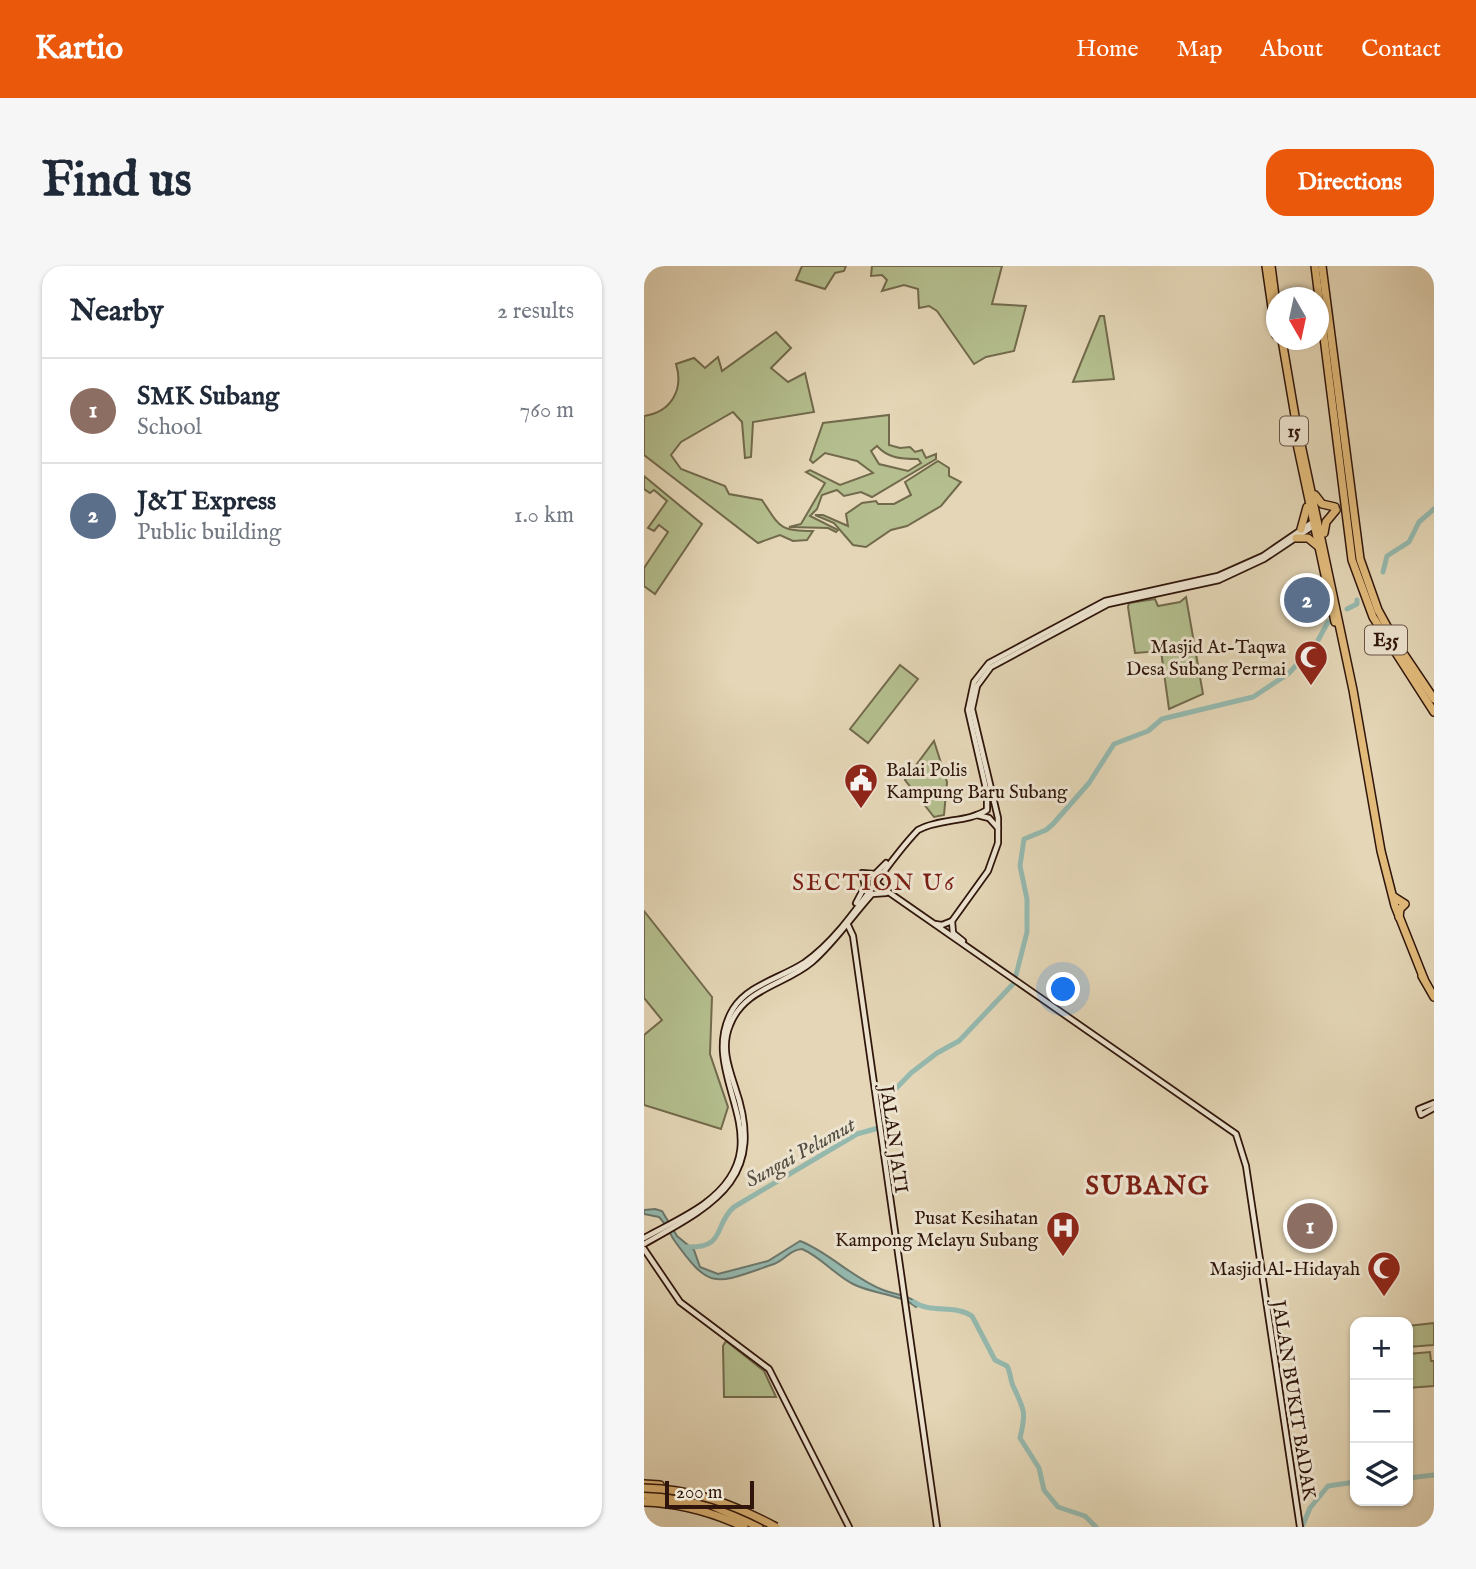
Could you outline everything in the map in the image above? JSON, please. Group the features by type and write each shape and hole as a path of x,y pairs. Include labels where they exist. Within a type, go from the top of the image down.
{"highway":[{"name":"15","path":"1268,266 1272,287"},
{"name":"15","path":"1268,266 1271,287"},
{"name":"E35","path":"1315,266 1356,560 1373,617 1434,712"},
{"name":"E35","path":"1322,266 1341,444"},
{"name":"15","path":"1281,350 1313,492 1319,548 1353,694"},
{"name":"15","path":"1281,350 1309,501 1323,538 1391,906 1403,940 1433,996"},
{"path":"1313,492 1322,504 1336,508 1326,522 1323,538"},
{"path":"1301,529 1309,501"},
{"path":"1296,538 1308,538 1319,548"},
{"name":"E35","path":"1356,560 1395,641 1434,699"},
{"name":"15","path":"1381,851 1399,918 1424,979"},
{"path":"644,1486 660,1485 712,1494 743,1505 774,1526"},
{"path":"644,1486 696,1493 744,1510 774,1526"},
{"path":"644,1498 706,1512 744,1527"},
{"path":"644,1498 709,1504 758,1527"}],"main road":[{"path":"677,1223 705,1204 724,1184 738,1154 741,1123 721,1051 722,1036 733,1009 745,996 810,957 918,830 987,810 989,802 972,736 968,706 974,682 989,663 1105,601 1218,576 1263,556 1301,529 1316,522"},
{"path":"929,922 943,925 952,921 992,863 999,830 972,709 977,686 991,667 1108,604 1219,580 1264,559 1316,522"},
{"path":"976,815 989,818 999,830"},
{"path":"855,907 865,886 862,873 874,874 891,861"},
{"path":"880,874 882,888"},
{"name":"JALAN BUKIT BADAK","path":"874,882 1234,1132 1240,1140 1300,1527"},
{"path":"849,1527 769,1369 680,1302 644,1248 662,1232 713,1202 727,1188 742,1157 745,1120 725,1052 726,1037 736,1012 748,998 812,962 875,892 893,896"},
{"path":"952,921 954,935 980,955"},
{"name":"JALAN JATI","path":"848,923 852,932 937,1527"},
{"path":"843,928 852,932"},
{"path":"1420,1112 1434,1106"},
{"path":"644,1238 662,1232"},
{"path":"649,1257 649,1245 662,1232"}],"green space":[{"path":"802,266 846,266 844,271 835,273 825,289 796,280"},
{"path":"872,266 1002,266 992,304 1026,306 1014,351 986,357 974,364 937,311 929,306 919,308 918,289 904,285 882,291 887,280 882,275 871,276"},
{"path":"1100,316 1104,316 1114,379 1073,382"},
{"path":"776,332 791,348 771,368 788,382 805,373 814,412 753,422 751,457 745,458 742,422 733,412 681,442 671,455 681,469 725,486 729,494 762,500 782,526 793,530 813,531 807,540 793,541 780,535 758,543 644,455 644,416 662,410 673,398 678,383 676,364 694,358 705,368 718,357 722,371"},
{"path":"889,415 889,445 910,447 915,452 922,450 926,458 936,454 936,459 872,497 861,492 844,496 837,490 822,495 817,509 810,516 838,530 836,532 828,528 789,527 801,524 825,483 806,472 810,470 840,485 873,473 857,461 825,453 813,463 810,460 823,423","holes":["877,446 895,457 918,459 921,463 908,471 879,464 871,451"]},
{"path":"938,461 949,468 949,476 961,482 941,506 907,526 891,530 866,547 853,545 834,523 815,515 823,515 848,526 846,514 862,503 876,501 878,504 894,504 911,495 905,482"},
{"path":"644,476 702,524 655,594 644,586 644,568 668,532 659,525 654,531 648,528 667,501 654,490 650,493 644,489"},
{"path":"1186,597 1203,694 1169,709 1161,651 1135,653 1128,607 1129,603 1155,599 1158,606 1180,602"},
{"path":"900,665 918,679 868,743 850,729"},
{"path":"934,741 947,782 944,815 934,817 905,780"},
{"path":"644,911 712,997 710,1054 728,1107 721,1129 644,1105 644,1035 662,1020 644,998"},
{"path":"1434,1323 1434,1345 1413,1347 1413,1325"},
{"path":"726,1341 764,1371 776,1397 724,1397 723,1346"},
{"path":"1430,1352 1431,1361 1434,1361 1434,1386 1413,1388 1413,1354"}],"water":[{"path":"644,1210 662,1211 677,1236 694,1250 700,1267 718,1274 768,1261 800,1241 872,1285 906,1296 919,1304 916,1307 902,1299 853,1284 802,1249 774,1264 739,1276 716,1279 706,1276 686,1257 659,1217 644,1214"}],"waterway":[{"name":"Sungai Pelumut","path":"1383,572 1387,556 1409,542 1419,522 1434,509"},
{"name":"Sungai Pelumut","path":"1347,609 1357,604 1357,600"},
{"name":"Sungai Pelumut","path":"687,1247 708,1244 714,1240 723,1221 734,1207 857,1134 882,1127 881,1104 911,1073 937,1053 959,1041 1014,983 1027,932 1027,899 1020,866 1024,839 1046,830 1053,824 1089,783 1114,744 1148,731 1162,719 1253,697 1288,674 1316,644 1328,622"},
{"path":"914,1302 928,1308 958,1310 972,1316 995,1360 1007,1366 1023,1412 1020,1438 1039,1468 1044,1490 1058,1507 1085,1516 1096,1527"},
{"path":"1413,1477 1434,1475"},
{"path":"1302,1527 1310,1508 1328,1486 1350,1483"}],"place":[{"name":"J&T Express","path":"1307,600"},
{"name":"Masjid At-Taqwa Desa Subang Permai","path":"1311,687"},
{"name":"Balai Polis Kampung Baru Subang","path":"861,810"},
{"name":"SMK Subang","path":"1310,1226"},
{"name":"Pusat Kesihatan Kampong Melayu Subang","path":"1063,1258"},
{"name":"Masjid Al-Hidayah","path":"1384,1298"}],"district":[{"name":"SECTION U6","path":"874,882"},
{"name":"SUBANG","path":"1148,1185"}]}
